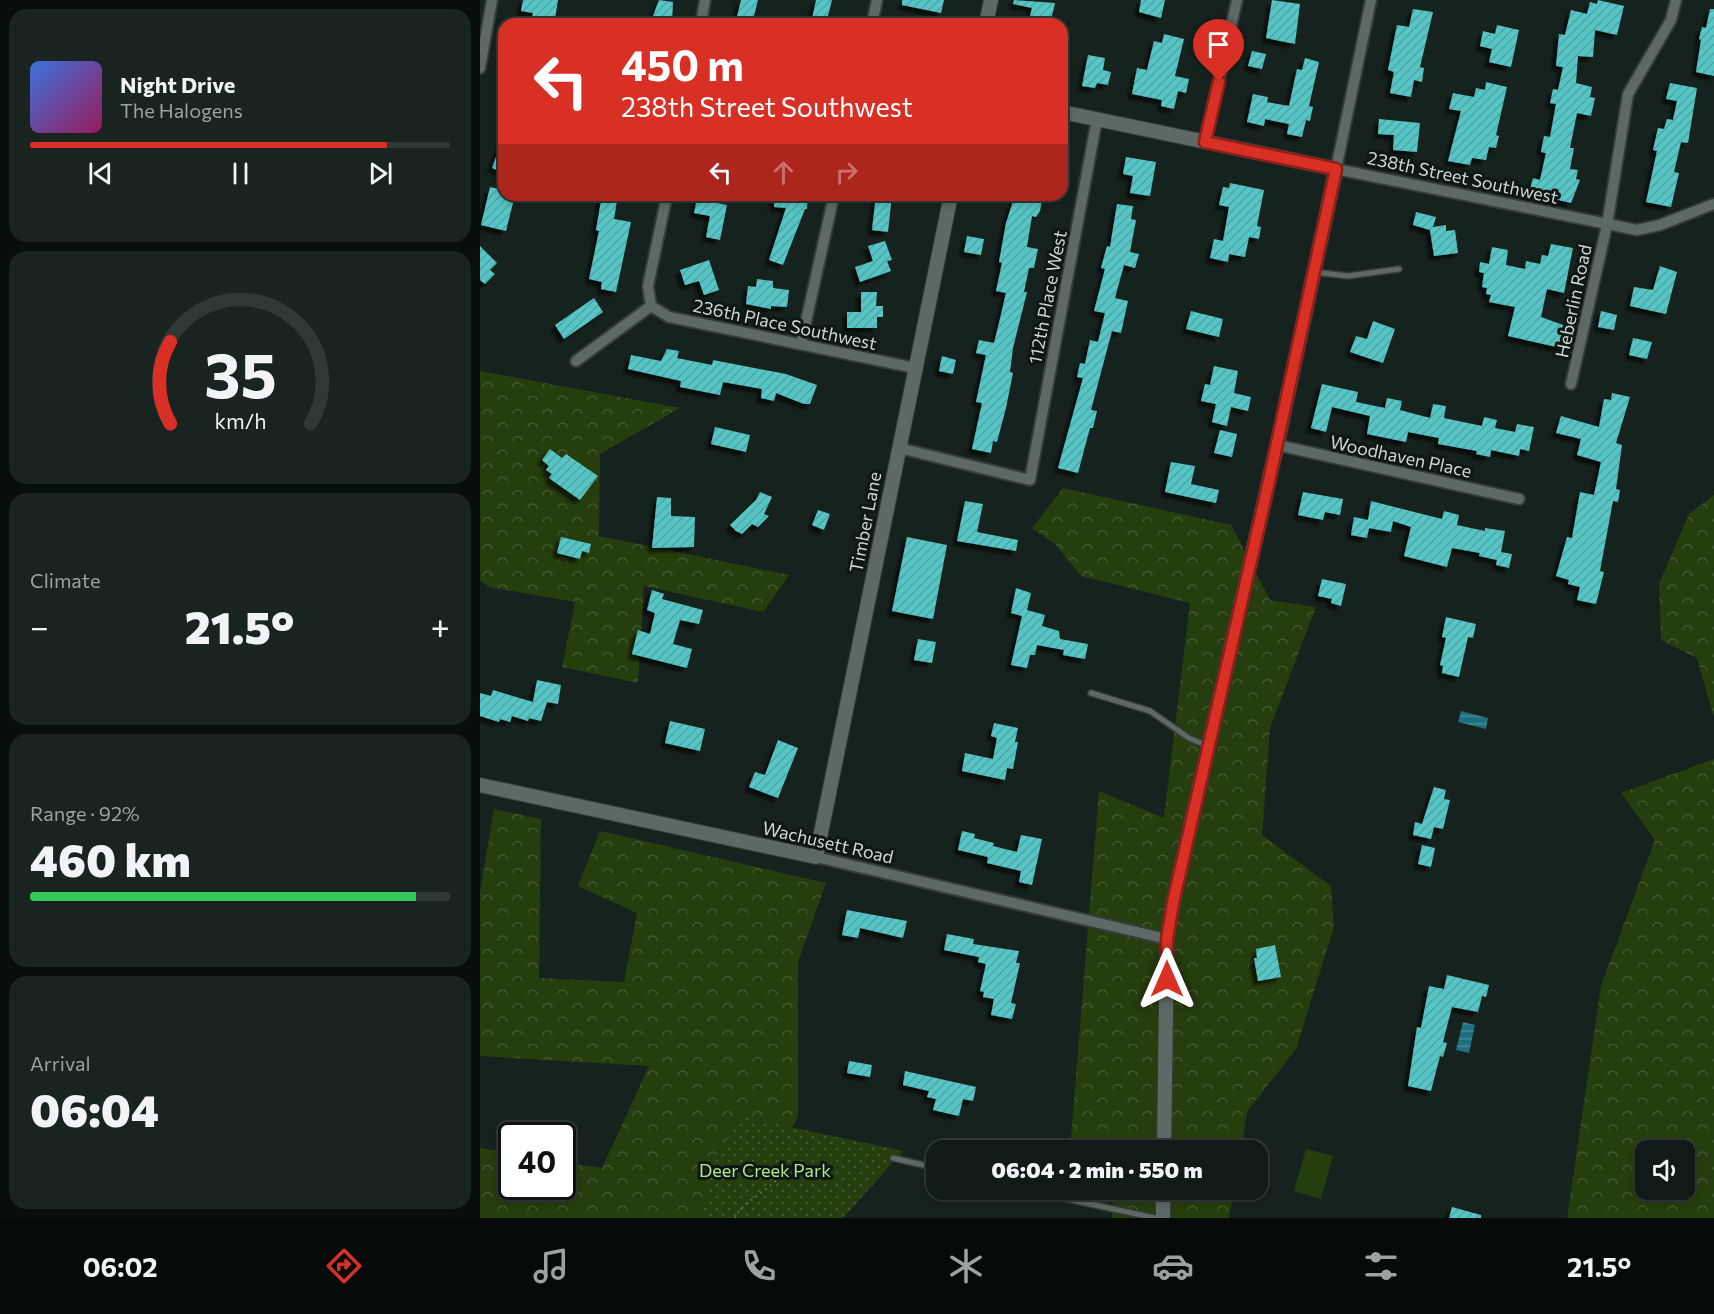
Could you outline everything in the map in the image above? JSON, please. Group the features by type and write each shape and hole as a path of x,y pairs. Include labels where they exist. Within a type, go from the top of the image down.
{"street":[{"path":"480,68 492,0"},
{"path":"702,18 705,0"},
{"path":"873,18 877,0"},
{"path":"987,18 991,0"},
{"path":"1205,142 1237,0"},
{"path":"1164,1140 1167,939 1277,445 1371,0"},
{"name":"Heberlin Road","path":"1571,384 1606,225 1628,94 1671,20 1676,0"},
{"name":"238th Street Southwest","path":"1068,113 1637,230 1660,225 1714,204"},
{"name":"112th Place West","path":"898,448 1030,480 1097,119"},
{"path":"576,361 651,306 648,286 666,201"},
{"path":"801,345 833,201"},
{"name":"Timber Lane","path":"816,857 950,201"},
{"name":"236th Place Southwest","path":"651,306 669,317 915,368"},
{"name":"Woodhaven Place","path":"1277,445 1519,499"},
{"name":"Wachusett Road","path":"480,785 816,857 1167,939"},
{"path":"1163,1200 1163,1218"}],"lane":[{"path":"1312,272 1348,276 1400,269"},
{"path":"1090,693 1150,711 1189,738 1209,747"},
{"path":"893,1158 926,1166"},
{"path":"1072,1200 1155,1218"}],"path":[{"path":"735,1218 740,1207 752,1202 780,1176"}],"green space":[{"path":"480,371 680,408 600,454 599,536 789,575 763,612 644,586 638,683 562,667 575,602 489,587 480,580"},
{"path":"1063,488 1231,525 1270,600 1316,607 1270,728 1262,835 1331,886 1334,927 1296,1049 1247,1112 1243,1140 1071,1140 1099,791 1164,818 1190,603 1081,576 1055,544 1032,528"},
{"path":"1714,495 1714,718 1697,658 1661,640 1659,584 1689,514"},
{"path":"1714,759 1714,1218 1567,1218 1601,986 1655,840 1621,793"},
{"path":"494,809 541,819 539,978 624,982 637,913 578,886 600,831 826,883 798,962 798,1117 766,1174 818,1218 480,1218 480,1148 498,1151 498,1200 576,1200 576,1164 602,1168 649,1066 480,1056 480,892"},
{"name":"Deer Creek Park","path":"743,1117 903,1151 843,1218 703,1218 711,1164"},
{"path":"1306,1149 1333,1156 1321,1199 1294,1191"},
{"path":"1105,1200 1232,1200 1229,1218 1112,1218 1113,1203"}],"water":[{"path":"1461,711 1488,718 1486,729 1458,722"},
{"path":"1463,1022 1475,1025 1469,1053 1456,1050"}],"building":[{"path":"523,0 558,0 555,18 532,18 533,13 521,11"},
{"path":"659,0 673,2 672,18 652,18"},
{"path":"741,0 758,0 754,18 737,18"},
{"path":"816,0 832,0 828,18 812,18"},
{"path":"902,0 944,0 941,13 902,5"},
{"path":"1014,0 1055,3 1051,18 1030,18 1032,8 1013,4"},
{"path":"1141,0 1165,0 1161,18 1139,12"},
{"path":"1272,0 1300,4 1295,44 1266,38"},
{"path":"1598,0 1624,6 1617,35 1595,30 1593,57 1578,56 1576,83 1592,87 1590,97 1595,98 1591,116 1577,113 1570,148 1574,148 1570,169 1578,170 1576,179 1580,180 1571,203 1529,193 1533,178 1540,180 1546,153 1541,152 1544,136 1550,137 1556,104 1550,103 1553,89 1558,90 1563,67 1556,66 1559,34 1565,35 1571,10 1587,14 1590,2 1597,4"},
{"path":"1413,9 1433,12 1420,67 1424,68 1422,82 1414,80 1411,97 1390,93 1394,72 1388,70 1397,25 1409,27"},
{"path":"1710,9 1714,9 1714,76 1696,72 1701,40 1699,39 1702,27 1706,28"},
{"path":"1497,25 1519,30 1511,67 1489,62 1492,49 1480,46 1483,31 1495,34"},
{"path":"1164,34 1184,39 1175,76 1189,79 1186,93 1178,91 1174,109 1161,106 1162,100 1132,94 1137,68 1147,70 1154,41 1162,43"},
{"path":"1252,51 1266,54 1262,69 1248,66"},
{"path":"1088,55 1105,58 1103,70 1111,72 1108,85 1097,83 1095,88 1082,86"},
{"path":"1305,58 1319,62 1309,106 1313,107 1310,121 1306,120 1302,137 1287,134 1289,124 1265,119 1264,126 1247,122 1253,94 1268,97 1267,102 1289,106 1297,69 1302,70"},
{"path":"1486,82 1507,87 1496,135 1499,136 1496,148 1489,147 1486,160 1472,158 1470,165 1448,161 1461,111 1449,109 1453,93 1474,97 1476,88 1485,90"},
{"path":"1670,83 1697,88 1688,143 1681,142 1674,172 1679,173 1671,207 1646,202 1657,151 1653,150 1658,128 1664,129 1667,119 1673,120 1677,101 1666,99"},
{"path":"1379,119 1420,123 1417,152 1393,150 1394,135 1378,134"},
{"path":"498,152 498,170 492,168"},
{"path":"1126,157 1156,162 1150,196 1130,193 1133,176 1123,174"},
{"path":"1230,183 1264,190 1257,226 1261,227 1259,239 1249,237 1245,257 1229,254 1228,262 1210,258 1214,239 1223,241 1229,207 1219,205 1223,187 1229,188"},
{"path":"490,187 498,189 498,201 514,201 506,231 481,225"},
{"path":"601,201 617,201 614,219 631,222 616,292 601,289 602,282 589,279 599,231 596,230"},
{"path":"697,201 727,205 720,240 706,237 710,216 694,213"},
{"path":"774,201 808,201 807,209 805,209 783,265 769,260 786,208 774,207"},
{"path":"875,201 891,201 888,232 872,230"},
{"path":"1013,201 1042,201 1040,211 1036,217 1032,216 1027,247 1038,249 1034,268 1029,268 1024,292 1027,292 1013,348 1010,372 1013,373 1006,408 997,442 993,441 991,453 972,449 982,403 976,402 986,355 976,353 979,340 994,343 1006,293 996,291 1002,263 999,262 1006,223"},
{"path":"1117,204 1133,206 1131,219 1136,220 1130,252 1139,254 1135,268 1124,265 1115,298 1128,301 1121,333 1112,331 1091,410 1097,411 1093,428 1090,428 1078,473 1058,468 1083,378 1077,377 1080,363 1085,364 1090,340 1098,342 1105,313 1094,311 1105,269 1101,268 1107,246 1110,247"},
{"path":"1416,212 1436,217 1433,227 1446,225 1446,231 1455,230 1458,253 1434,256 1430,230 1413,225"},
{"path":"967,236 984,239 981,255 964,252"},
{"path":"885,241 892,260 887,261 891,271 860,282 855,267 873,261 868,246"},
{"path":"1551,244 1573,248 1564,293 1547,289 1541,317 1566,326 1561,348 1508,336 1515,307 1489,302 1491,295 1486,294 1487,288 1482,287 1484,273 1479,272 1480,262 1489,264 1492,247 1508,250 1506,265 1525,269 1526,261 1540,264 1542,255 1548,256"},
{"path":"480,246 497,263 490,270 495,274 485,284 480,280"},
{"path":"709,260 719,290 704,295 699,281 685,285 680,270"},
{"path":"1660,266 1677,272 1666,314 1630,306 1634,287 1653,290"},
{"path":"757,279 773,281 773,288 789,290 787,307 771,306 771,309 746,304 748,286 756,287"},
{"path":"861,292 877,292 876,306 883,306 883,317 877,317 877,328 847,328 847,312 861,312"},
{"path":"594,298 603,312 564,339 555,325"},
{"path":"1191,311 1223,319 1219,337 1186,329"},
{"path":"1601,311 1617,315 1614,330 1598,327"},
{"path":"1373,321 1395,329 1383,363 1350,352 1356,336 1367,339"},
{"path":"1633,338 1652,342 1647,359 1629,355"},
{"path":"667,349 679,351 677,358 712,365 713,360 786,374 817,385 810,404 804,404 776,393 774,401 761,398 762,389 723,382 720,395 680,387 681,381 628,369 631,355 661,361"},
{"path":"942,356 956,360 953,374 939,371"},
{"path":"1214,366 1238,371 1234,393 1251,397 1248,411 1231,407 1227,426 1212,422 1216,404 1201,401 1205,384 1210,385"},
{"path":"1322,384 1358,392 1356,402 1385,408 1387,398 1402,401 1400,410 1430,418 1433,404 1446,406 1444,418 1482,426 1484,417 1497,420 1495,428 1515,432 1517,424 1534,427 1529,451 1520,449 1519,456 1491,450 1490,457 1476,454 1477,451 1438,444 1439,438 1408,432 1406,442 1367,434 1370,416 1332,407 1326,432 1311,428"},
{"path":"1612,393 1630,397 1616,443 1622,445 1616,489 1620,490 1618,502 1613,501 1600,571 1604,572 1596,604 1577,600 1580,587 1568,584 1569,580 1556,576 1567,537 1572,538 1580,492 1594,495 1601,462 1577,455 1581,439 1556,433 1561,416 1599,427 1604,399 1611,400"},
{"path":"715,427 750,435 746,452 711,444"},
{"path":"1220,430 1237,434 1232,457 1214,453"},
{"path":"550,449 562,458 566,454 598,476 580,500 549,478 552,474 546,470 549,466 542,460"},
{"path":"1171,462 1195,466 1191,484 1219,490 1216,503 1165,492"},
{"path":"760,492 772,497 764,514 769,516 758,527 752,524 742,534 736,531 730,525 756,500"},
{"path":"1303,492 1343,499 1340,515 1325,512 1323,520 1298,515"},
{"path":"657,497 671,498 671,516 695,517 694,547 652,548"},
{"path":"965,501 983,504 977,532 1018,540 1016,551 957,541"},
{"path":"1371,501 1442,519 1444,511 1459,515 1457,525 1485,531 1485,528 1505,531 1501,552 1512,554 1509,568 1496,565 1497,560 1479,556 1480,553 1452,548 1447,567 1404,556 1411,527 1393,521 1391,532 1369,528 1367,538 1351,535 1354,517 1368,520"},
{"path":"818,510 830,514 824,530 812,525"},
{"path":"561,537 591,544 589,553 582,551 580,559 557,553"},
{"path":"907,537 947,545 933,619 892,611"},
{"path":"1322,579 1346,584 1341,606 1331,603 1332,599 1318,596"},
{"path":"1016,588 1031,593 1027,610 1045,615 1042,626 1059,631 1060,639 1088,644 1085,659 1063,655 1064,650 1037,645 1035,655 1030,655 1027,668 1011,665 1022,616 1011,613"},
{"path":"652,590 664,594 662,599 703,610 699,624 680,620 673,644 692,649 687,668 632,654 638,630 650,634 655,613 647,610"},
{"path":"1446,617 1476,624 1473,638 1468,637 1459,677 1442,673 1443,666 1440,665 1446,638 1442,637"},
{"path":"918,639 936,642 932,663 914,660"},
{"path":"537,680 561,685 558,704 547,702 541,721 529,718 528,721 512,716 510,722 500,719 499,722 480,716 480,693 491,696 493,690 533,702"},
{"path":"670,721 705,729 700,751 665,743"},
{"path":"994,723 1018,728 1013,769 1007,768 1005,780 962,771 965,753 993,759 997,738 991,736"},
{"path":"778,740 798,748 778,798 749,787 755,772 765,775"},
{"path":"1434,787 1446,790 1444,799 1450,800 1443,829 1434,827 1431,839 1413,835 1415,822 1422,824"},
{"path":"962,831 975,834 974,838 994,843 993,846 1017,852 1021,835 1042,839 1032,885 1019,882 1021,871 987,863 988,857 958,850"},
{"path":"1422,845 1435,848 1431,867 1418,864"},
{"path":"847,910 907,921 903,938 860,928 858,938 842,935"},
{"path":"947,934 974,939 973,944 1019,951 1016,963 1020,963 1011,1003 1016,1004 1012,1019 991,1015 994,999 983,997 984,992 980,991 986,964 978,962 979,957 944,950"},
{"path":"1275,945 1281,977 1258,981 1254,958 1257,958 1256,949"},
{"path":"1447,975 1489,985 1486,997 1482,996 1478,1012 1452,1007 1443,1042 1447,1043 1443,1057 1440,1056 1431,1091 1408,1086 1417,1027 1421,1028 1429,986 1444,989"},
{"path":"849,1061 872,1065 870,1077 847,1073"},
{"path":"905,1071 976,1087 973,1101 963,1099 959,1116 933,1110 936,1099 927,1097 929,1091 903,1085"},
{"path":"1452,1207 1481,1215 1481,1218 1449,1218"}],"route":[{"path":"1167,979 1167,939 1173,903 1228,667 1336,169 1205,142 1219,81"}]}
